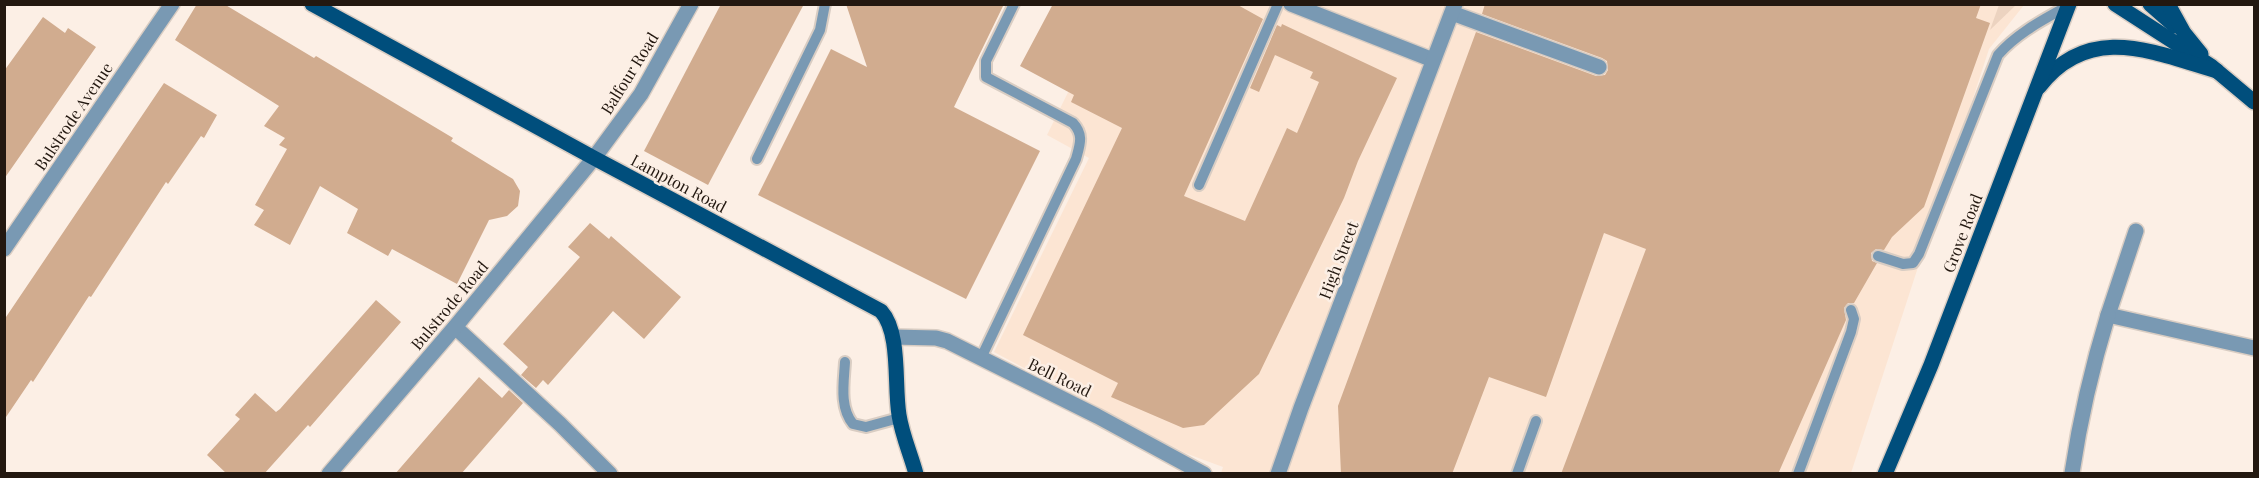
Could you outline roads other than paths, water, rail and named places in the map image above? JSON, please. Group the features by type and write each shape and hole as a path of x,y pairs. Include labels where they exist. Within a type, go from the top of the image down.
{"main road":[{"name":"Lampton Road","path":"312,4 881,311 888,319 893,337 899,418 916,474"},
{"path":"2115,4 2214,68 2254,102"},
{"path":"2150,4 2184,33 2214,68"},
{"path":"2168,4 2184,33"},
{"name":"Grove Road","path":"1886,474 1931,365 2068,5"},
{"path":"2033,94 2061,64 2083,51 2096,48 2118,47 2143,50 2214,68"}],"street":[{"name":"Bulstrode Avenue","path":"4,249 172,4"},
{"name":"Balfour Road","path":"594,158 641,94 691,4"},
{"path":"1291,4 1432,60"},
{"path":"1454,9 1599,67"},
{"name":"High Street","path":"1278,474 1432,60 1454,9"},
{"name":"Bulstrode Road","path":"329,474 455,327 594,158"},
{"path":"2072,473 2084,402 2108,315 2136,231"},
{"path":"2108,315 2254,348"},
{"path":"455,327 560,424 610,474"},
{"name":"Bell Road","path":"893,337 936,338 1098,416 1204,474"}],"lane":[{"path":"757,159 820,30 825,4"},
{"path":"981,358 1071,169 1082,140 1079,129 1073,123 986,77 986,61 1014,4"},
{"path":"1199,185 1278,4"},
{"path":"1878,256 1903,264 1913,262 1919,254 1998,55 2019,35 2068,5"},
{"path":"1798,474 1851,332 1854,319 1851,310"},
{"path":"845,362 843,397 846,413 853,424 866,427 899,418"},
{"path":"1517,474 1536,421"}]}
